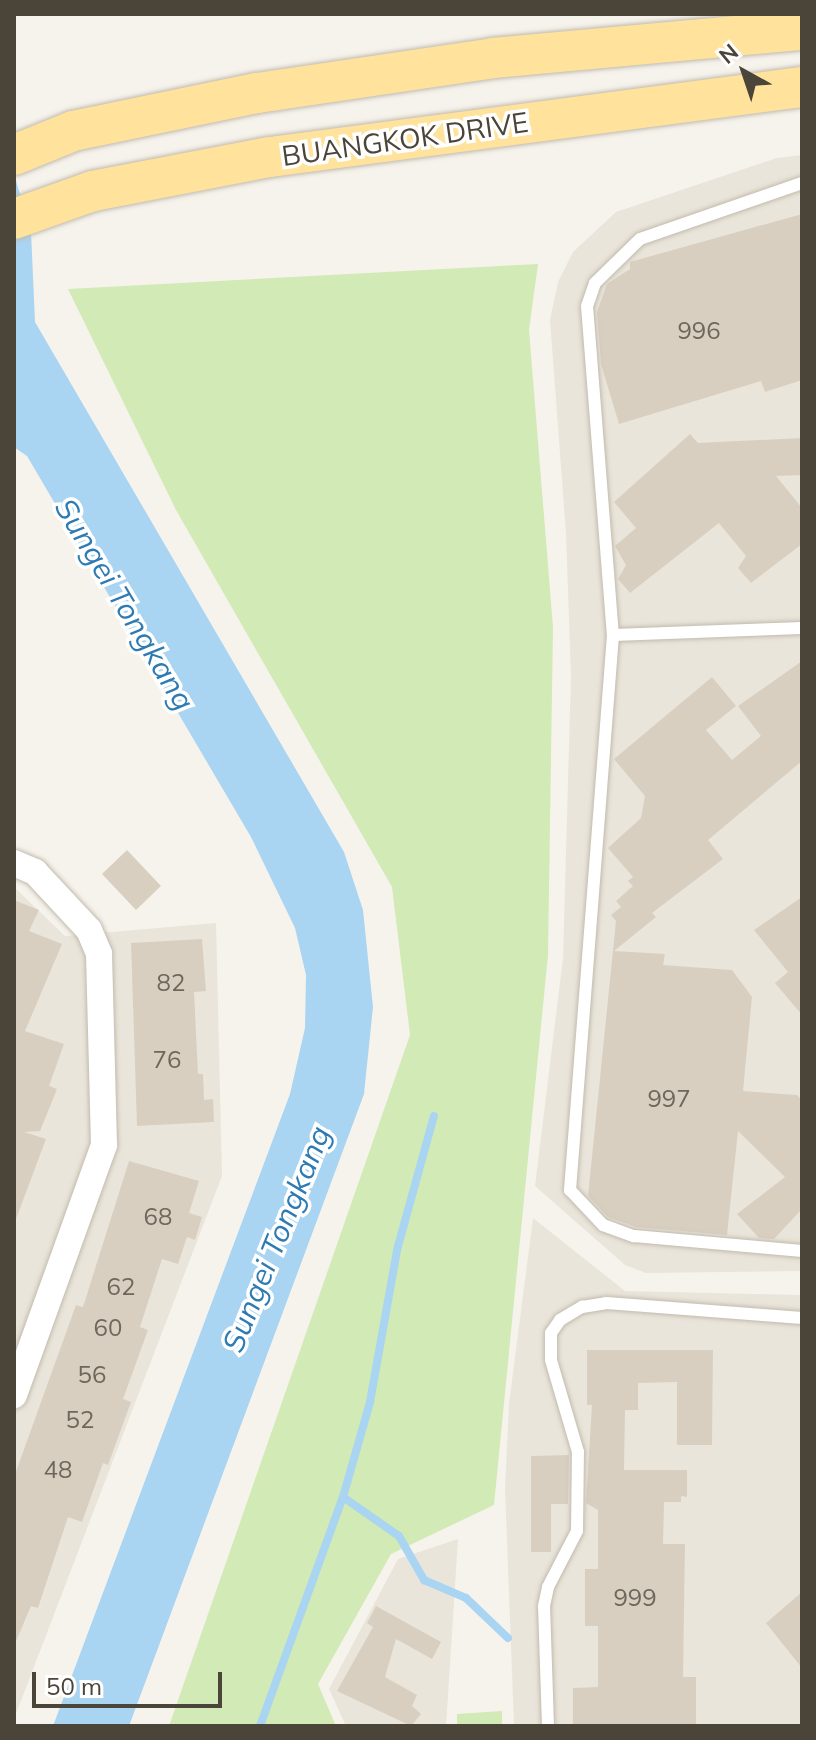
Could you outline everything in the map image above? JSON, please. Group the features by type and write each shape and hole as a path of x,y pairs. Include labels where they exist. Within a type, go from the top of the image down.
{"main road":[{"path":"14,155 73,131 227,98 493,58 802,30"},
{"name":"BUANGKOK DRIVE","path":"14,219 93,191 270,157 802,87"}],"street":[{"path":"14,863 35,872 89,930 99,954 104,1145 14,1395"}],"lane":[{"path":"802,183 640,239 595,283 588,321 613,635 570,1190 603,1225 634,1236 802,1251"},
{"path":"613,635 802,628"},
{"path":"548,1726 544,1606 548,1587 577,1531 578,1452 551,1360 551,1333 560,1320 582,1307 606,1303 802,1318"}],"shaded area":[{"path":"802,155 802,1271 646,1273 625,1265 535,1186 563,958 571,676 566,533 550,320 558,282 573,252 616,212 777,158"},
{"path":"14,887 65,936 216,923 222,1176 14,1719"},
{"path":"533,1218 625,1291 802,1295 802,1726 514,1726 505,1488 509,1404"},
{"path":"458,1539 446,1726 346,1726 329,1689 398,1559"}],"green space":[{"path":"538,264 529,330 553,627 548,955 494,1505 391,1554 318,1684 336,1726 169,1726 410,1035 392,887 176,510 68,289"},
{"path":"502,1711 502,1726 457,1726 457,1714"}],"water":[{"name":"Sungei Tongkang","path":"14,174 31,231 35,322 344,852 363,910 373,1007 364,1094 129,1726 53,1726 290,1094 305,1028 306,975 295,928 251,837 27,456 14,447"}],"building":[{"path":"802,214 802,380 765,392 761,381 619,424 601,364 597,312 607,284 630,269 630,262"},
{"path":"690,434 698,443 802,438 802,475 776,476 802,508 802,544 751,583 738,568 746,556 719,523 630,593 618,579 626,565 615,546 636,528 614,502"},
{"path":"802,661 802,761 708,840 723,859 652,913 656,917 614,951 665,954 663,965 732,970 752,997 743,1091 797,1095 802,1100 802,1209 774,1239 759,1238 737,1214 785,1177 738,1131 727,1235 636,1227 608,1217 588,1196 616,921 611,915 621,907 616,901 633,886 628,881 633,877 608,848 641,818 645,796 614,759 712,677 736,706 706,730 732,760 761,736 738,706"},
{"path":"127,850 161,886 136,910 102,874"},
{"path":"802,897 802,1015 775,983 788,972 754,930"},
{"path":"14,900 39,910 29,931 62,944 25,1031 64,1044 49,1086 57,1089 40,1131 24,1132 46,1139 16,1219"},
{"path":"202,939 206,991 194,992 198,1074 203,1074 204,1100 213,1099 214,1122 137,1126 131,943"},
{"path":"129,1161 199,1181 189,1213 202,1217 195,1240 187,1237 178,1264 162,1259 140,1327 148,1330 123,1399 131,1402 108,1465 103,1463 82,1522 68,1517 38,1608 31,1606 14,1646 14,1477 76,1305 83,1307"},
{"path":"587,1350 713,1350 712,1445 677,1445 677,1382 638,1383 638,1410 625,1410 624,1470 687,1470 687,1497 681,1496 681,1502 664,1502 663,1544 685,1544 683,1677 696,1677 696,1726 573,1726 573,1688 598,1687 598,1626 585,1626 585,1569 598,1569 598,1510 586,1503 592,1405 587,1405"},
{"path":"569,1455 568,1504 551,1504 551,1552 531,1552 531,1456"},
{"path":"802,1592 802,1668 766,1623"},
{"path":"376,1606 441,1642 432,1659 396,1639 385,1677 417,1695 412,1706 421,1714 411,1726 337,1691 373,1627 367,1623"}],"waterway":[{"path":"260,1726 343,1497 370,1402 397,1250 434,1116"},
{"path":"343,1497 399,1536 424,1580 466,1598 508,1638"}]}
